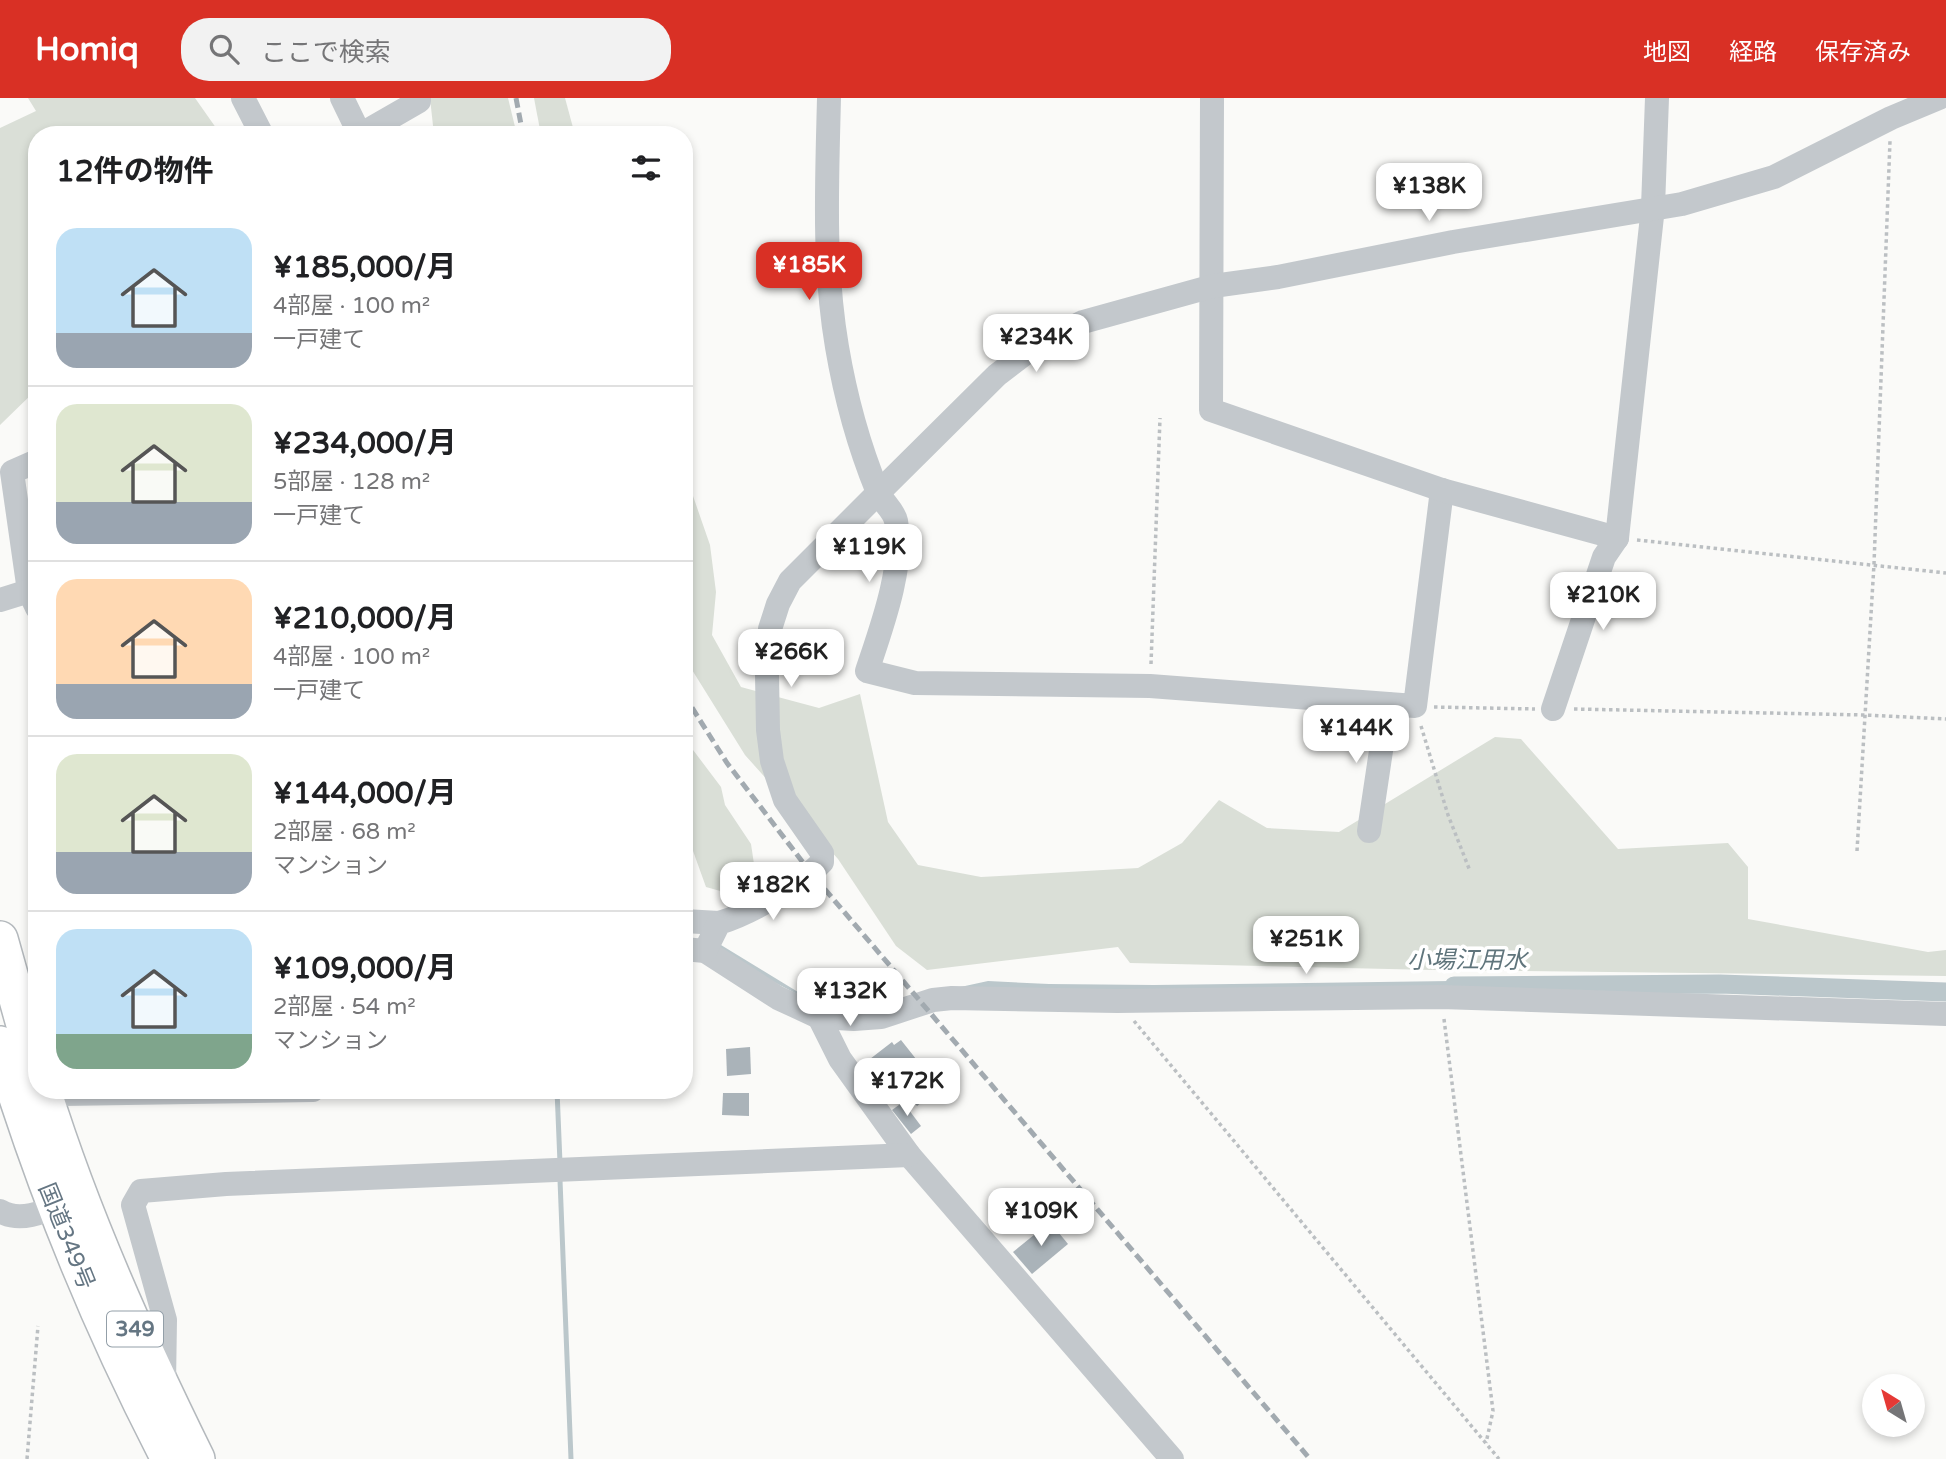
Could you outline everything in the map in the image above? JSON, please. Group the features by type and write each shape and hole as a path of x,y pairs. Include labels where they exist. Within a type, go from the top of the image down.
{"highway":[{"path":"0,939 28,1039"},
{"name":"国道349号","path":"0,1044 66,1202 197,1459"},
{"name":"国道349号","path":"54,1099 66,1202 101,1321 169,1459"}],"street":[{"path":"243,98 257,126"},
{"path":"342,98 356,126"},
{"path":"376,126 419,101 419,98"},
{"path":"829,98 827,202 832,310 847,395 878,493 896,518 899,544 887,613 867,671 915,683 1150,686 1415,706 1441,490"},
{"path":"1212,98 1211,410 1441,490 1617,538"},
{"path":"1553,709 1604,557 1617,538 1653,207 1657,98"},
{"path":"693,922 719,923 735,918 798,882 822,862 822,853 785,800 772,761 768,730 770,629 778,604 790,582 997,375 1035,346 1083,322 1213,286 1278,277 1453,242 1682,204 1774,177 1891,118 1939,98"},
{"path":"28,465 12,472 28,569"},
{"path":"0,600 28,599"},
{"path":"1370,831 1388,704"},
{"path":"719,923 695,950 778,998 819,1017 881,1017 933,1000 952,999 1116,1001 1441,997 1946,1014"},
{"path":"819,1017 840,1059 909,1155 1172,1459"},
{"path":"164,1391 165,1320 133,1205 141,1191 226,1184 909,1155"},
{"path":"0,1211 7,1215 23,1217 66,1202"}],"path":[{"path":"1857,851 1874,564 1891,118"},
{"path":"1150,686 1160,418"},
{"path":"1617,538 1946,573"},
{"path":"1470,871 1448,815 1415,706 1946,719"},
{"path":"1441,997 1493,1411 1486,1443"},
{"path":"1116,1001 1499,1459"},
{"path":"27,1459 38,1326"}],"shaded area":[{"path":"28,98 195,98 215,126 28,126 28,398 0,425 0,128 36,111"},
{"path":"430,98 508,98 515,126 433,126"},
{"path":"534,98 565,98 573,126 539,126"},
{"path":"693,496 710,545 716,592 712,635 741,687 819,708 860,694 888,822 918,865 981,877 1138,868 1182,843 1219,800 1267,828 1339,832 1495,737 1521,739 1618,849 1728,843 1748,867 1748,919 1928,952 1946,950 1946,976 1432,970 1130,963 1118,947 927,970 896,946 838,859 745,755 693,671"},
{"path":"693,750 721,787 725,805 751,844 757,884 738,896 706,887 693,851"},
{"path":"721,945 798,992 833,1002 887,1003 988,981 1154,985 1451,981 1450,991 886,1012 830,1011 715,952"}],"building":[{"path":"901,1040 939,1088 917,1106 903,1088 897,1092 870,1059 892,1042 894,1045"},
{"path":"750,1047 751,1074 727,1076 726,1049"},
{"path":"723,1093 749,1093 749,1116 722,1115"},
{"path":"903,1102 921,1126 911,1134 892,1110"},
{"path":"1050,1222 1068,1244 1032,1274 1013,1252"}],"waterway":[{"name":"小場江用水","path":"1454,986 1720,984 1946,992"},
{"path":"557,1099 560,1163"},
{"path":"560,1180 571,1459"}],"railway":[{"path":"516,98 521,126"},
{"path":"693,709 727,763 811,873 1310,1459"}]}
